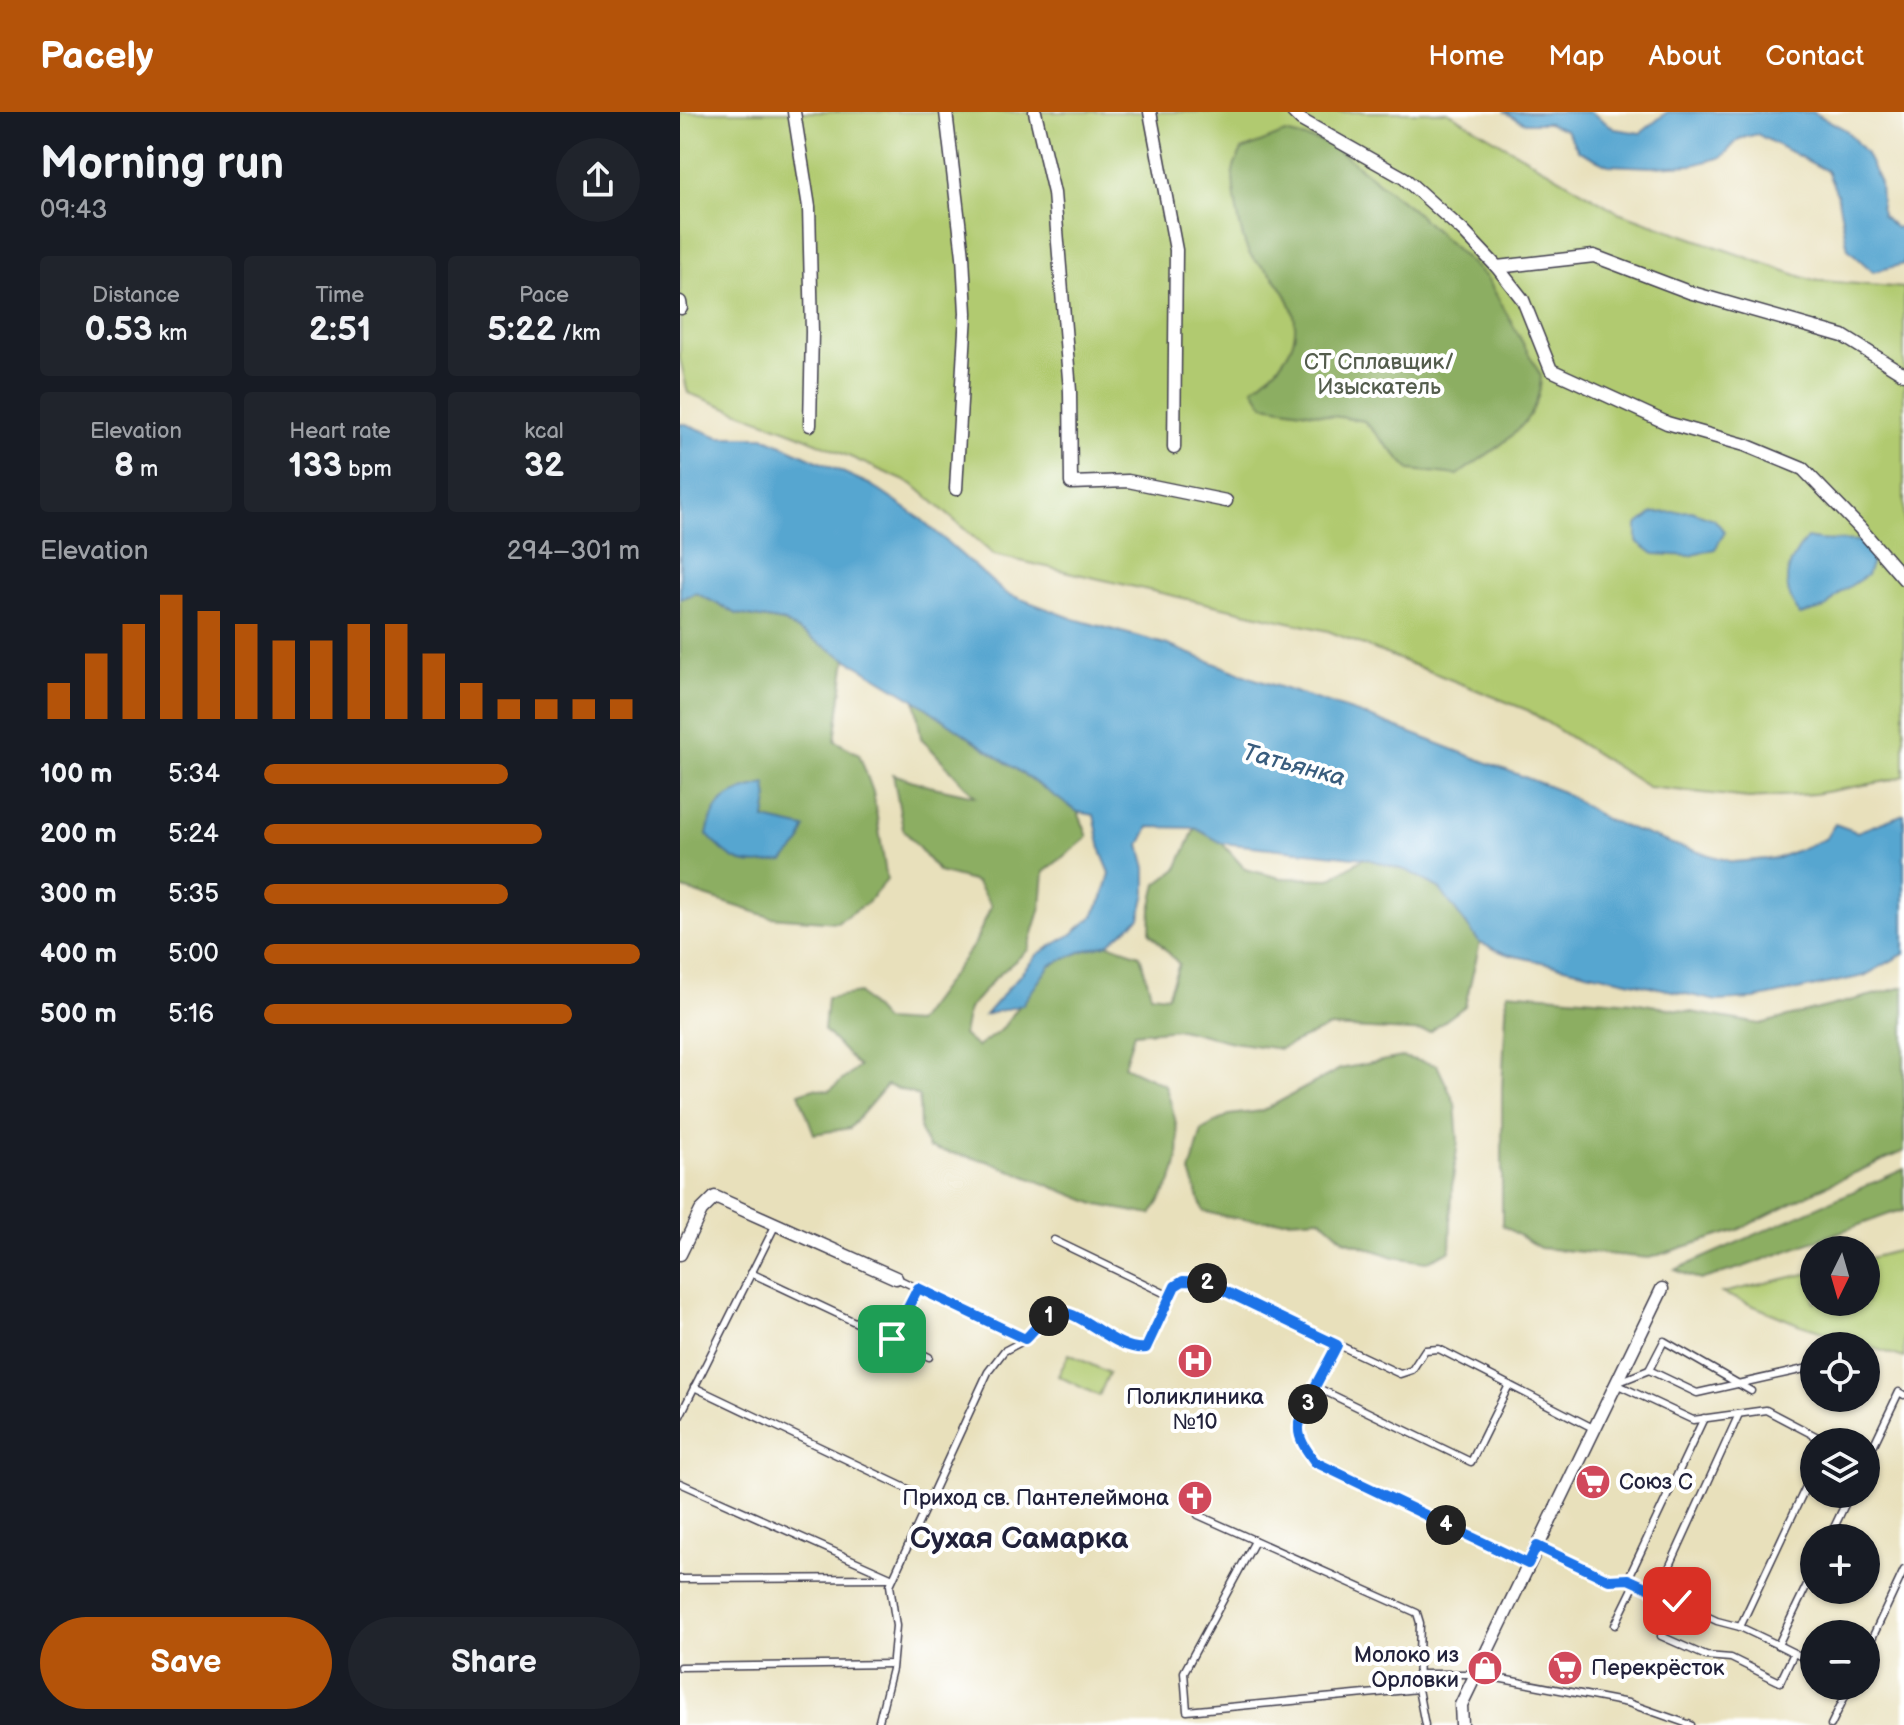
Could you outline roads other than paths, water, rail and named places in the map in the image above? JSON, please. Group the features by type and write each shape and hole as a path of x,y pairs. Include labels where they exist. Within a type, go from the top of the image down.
{"street":[{"path":"794,112 809,207 812,332 810,425"},
{"path":"946,112 963,256 966,313 956,489"},
{"path":"1035,112 1054,193 1070,391 1071,483 1128,481 1226,501"},
{"path":"1150,112 1176,250 1174,448"},
{"path":"1293,112 1301,120 1404,178 1463,231 1523,300 1551,370 1667,423 1745,445 1803,469 1904,579"},
{"path":"1497,267 1594,256 1689,292 1843,336 1904,374"},
{"path":"680,1254 701,1211 715,1197 896,1278"},
{"path":"1462,1725 1461,1705 1662,1289"}],"lane":[{"path":"680,1416 776,1224"},
{"path":"1054,1240 1172,1297"},
{"path":"751,1273 929,1357"},
{"path":"896,1278 1025,1339"},
{"path":"878,1725 892,1664 896,1626 890,1585 988,1372 1004,1351 1025,1339 1053,1313 1066,1312 1119,1343 1146,1348 1175,1286 1183,1281 1206,1282 1400,1374 1412,1370 1425,1350 1439,1349 1593,1428"},
{"path":"892,1339 918,1288"},
{"path":"1616,1383 1649,1370 1664,1341 1751,1391"},
{"path":"1337,1345 1299,1429 1302,1444 1315,1462 1528,1564"},
{"path":"1649,1370 1697,1393 1800,1370"},
{"path":"1616,1383 1693,1420 1766,1410 1800,1428"},
{"path":"1316,1387 1471,1462 1509,1385"},
{"path":"694,1387 929,1499"},
{"path":"1880,1432 1899,1392 1904,1395"},
{"path":"1658,1592 1739,1414"},
{"path":"1615,1625 1704,1418"},
{"path":"680,1483 893,1578"},
{"path":"1740,1627 1800,1503"},
{"path":"1198,1515 1417,1613 1420,1623 1418,1689 1425,1725"},
{"path":"1255,1541 1184,1672 1187,1711 1418,1689"},
{"path":"1537,1546 1609,1580 1632,1581 1800,1656"},
{"path":"1880,1621 1904,1570"},
{"path":"680,1579 893,1578"},
{"path":"1778,1645 1800,1599"},
{"path":"1677,1601 1661,1636 1706,1656 1731,1658 1780,1682 1794,1653"},
{"path":"680,1667 892,1664"},
{"path":"1418,1674 1476,1674 1628,1703 1691,1725"},
{"path":"1831,1725 1843,1700"}],"water":[{"path":"1504,112 1591,112 1615,129 1641,133 1667,112 1813,112 1846,130 1865,152 1880,183 1882,215 1896,228 1904,226 1904,264 1873,272 1848,249 1837,194 1827,171 1757,134 1739,139 1722,157 1693,165 1608,165 1579,151 1566,130 1548,123 1525,123"},
{"name":"Татьянка","path":"680,424 719,437 764,437 871,485 921,519 1005,593 1074,619 1165,644 1252,678 1367,716 1563,792 1605,819 1678,846 1733,862 1778,858 1825,839 1835,824 1857,832 1904,814 1904,954 1864,976 1755,999 1717,1001 1506,954 1480,943 1439,888 1408,871 1364,858 1222,843 1195,828 1149,827 1140,845 1146,868 1146,893 1140,918 1108,944 1050,965 1022,1005 985,1015 1038,954 1072,934 1092,917 1103,898 1110,873 1102,854 1094,815 1078,812 915,700 784,622 737,614 696,593 680,599"},
{"path":"1691,511 1714,519 1725,532 1715,549 1690,556 1654,554 1637,542 1637,525 1653,513"},
{"path":"1807,538 1863,541 1874,556 1867,575 1841,592 1825,608 1800,615 1789,594 1787,575 1794,557"},
{"path":"766,784 768,799 765,819 805,828 801,843 784,861 758,864 740,862 707,835 710,823 726,799 743,790"}],"place":[{"name":"Поликлиника №10","path":"1195,1361"},
{"name":"Союз С","path":"1593,1482"},
{"name":"Приход св. Пантелеймона","path":"1195,1498"},
{"name":"Молоко из Орловки","path":"1485,1668"},
{"name":"Перекрёсток","path":"1565,1668"}],"district":[{"name":"Сухая Самарка","path":"1019,1539"}],"park label":[{"name":"СТ Сплавщик/ Изыскатель","path":"1379,374"}]}
